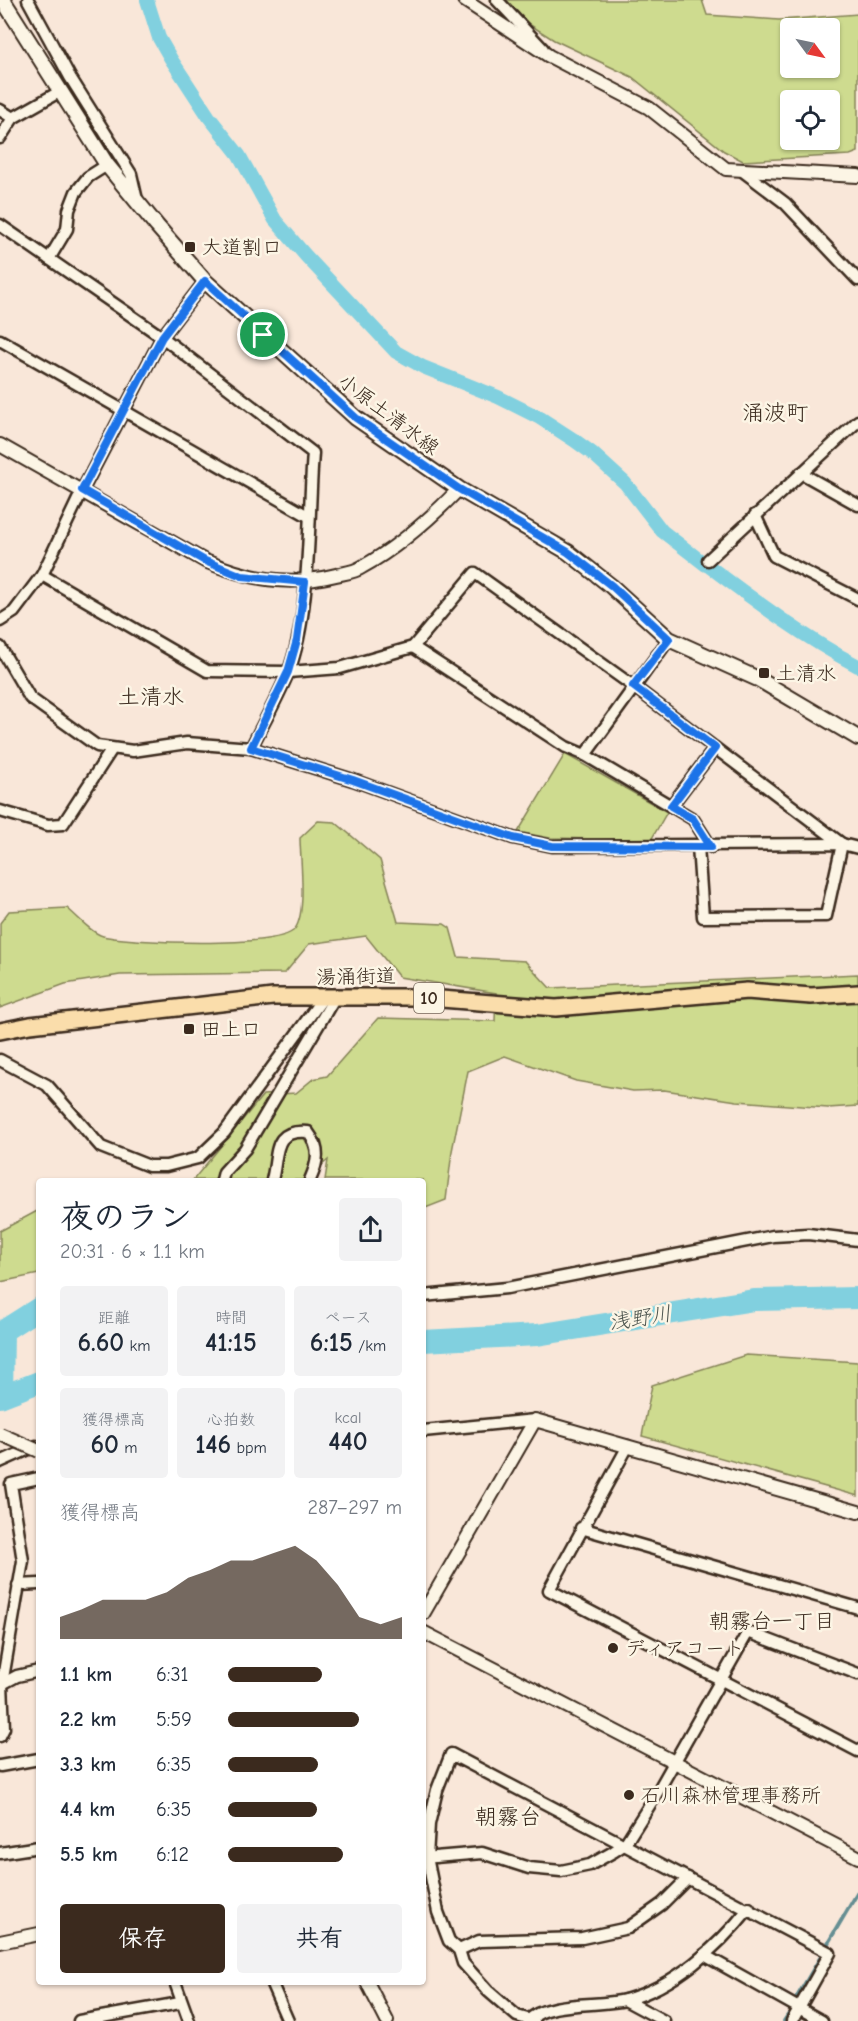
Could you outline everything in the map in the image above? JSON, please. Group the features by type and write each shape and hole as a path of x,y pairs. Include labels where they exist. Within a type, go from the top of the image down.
{"main road":[{"name":"小原土清水線","path":"3,0 107,165 138,203 205,281 356,418 459,489 568,552 612,586 669,639 758,679 858,738"},
{"name":"湯涌街道","path":"0,1031 30,1025 273,997 416,997 556,1008 747,991 811,996 858,993"}],"street":[{"path":"28,0 70,77 130,174 138,203"},
{"path":"464,0 549,56 649,108 726,169 744,172 858,176"},
{"path":"497,0 516,17 549,56"},
{"path":"0,138 13,118 59,92"},
{"path":"0,110 13,118"},
{"path":"49,259 67,229 69,210 76,192 87,177 107,165"},
{"path":"744,172 785,203 858,280"},
{"path":"0,225 162,337 313,453 305,582 297,640 288,672 251,748"},
{"path":"0,621 14,612 42,575 82,490 162,337 205,281"},
{"path":"0,340 308,516"},
{"path":"708,560 858,421"},
{"path":"0,444 205,561 242,576 305,582 361,568 438,511 459,489"},
{"path":"801,473 858,505"},
{"path":"755,515 774,556 858,599"},
{"path":"42,575 207,671 288,672 340,668 413,647 475,573 633,686 842,844"},
{"path":"585,755 669,639"},
{"path":"0,647 30,698 97,746 133,751 187,743 251,748 353,780 513,838 552,846 711,847 842,844 858,848"},
{"path":"413,647 566,747 585,755 693,819 711,847"},
{"path":"671,806 715,748"},
{"path":"0,811 48,825 63,824 112,749"},
{"path":"698,846 703,917 826,916 842,844"},
{"path":"0,1060 47,1085 101,1147 149,1166 166,1166 198,1158 224,1133 329,998"},
{"path":"222,1178 224,1172 245,1149 329,998"},
{"path":"272,1178 276,1148 286,1134 296,1131 308,1132 315,1142 318,1160 311,1178"},
{"path":"426,1296 507,1288 773,1236 808,1234 858,1240"},
{"path":"426,1609 535,1420"},
{"path":"426,1431 535,1420 858,1512"},
{"path":"0,1434 36,1450"},
{"path":"0,1462 36,1446"},
{"path":"628,1446 549,1590 858,1751"},
{"path":"0,1736 4,1728 2,1684 23,1561 11,1485 36,1479"},
{"path":"581,1528 858,1607"},
{"path":"18,1585 36,1584"},
{"path":"426,1858 482,1853 529,1868 561,1871 590,1865 625,1844 676,1761 748,1632 858,1674"},
{"path":"426,1634 858,1857"},
{"path":"2,1684 16,1676 36,1672"},
{"path":"426,1850 436,1790 451,1754 749,1908 830,1953 792,2021"},
{"path":"0,1766 36,1760"},
{"path":"0,1853 36,1847"},
{"path":"426,1862 438,1912 449,1941 459,1950 463,1963 488,1991 518,2016 531,2020 543,2011 625,2000 663,1984 727,1937 749,1908"},
{"path":"459,1950 479,1941 582,1938 628,1928 662,1904 688,1878"},
{"path":"0,1942 36,1935"},
{"path":"704,1955 822,2021"},
{"path":"176,1985 180,2003 189,2021"},
{"path":"272,1985 288,2021"},
{"path":"369,1985 387,2021"},
{"path":"625,2000 664,2021"},
{"path":"79,2021 180,2003"}],"green space":[{"path":"491,0 702,0 707,15 780,20 780,78 840,78 840,18 805,18 858,14 858,152 850,155 743,161 724,151 632,77 554,40"},
{"path":"565,754 667,812 651,840 550,838 518,832"},
{"path":"318,821 335,822 380,860 398,922 444,924 450,928 458,957 525,961 550,988 858,974 858,1106 828,1108 737,1101 664,1090 633,1091 576,1081 505,1056 468,1071 452,1151 446,1200 426,1208 426,1178 325,1178 328,1160 306,1178 195,1178 263,1095 296,1093 313,1079 327,1076 378,1018 495,1021 496,993 399,977 366,936 309,944 285,973 120,975 65,984 0,1008 0,923 9,911 67,908 89,928 103,936 142,941 231,942 280,936 293,931 298,924 302,901 300,838"},
{"path":"36,1212 36,1275 0,1282 0,1231"},
{"path":"746,1355 858,1362 858,1496 642,1436 652,1385"}],"waterway":[{"path":"147,0 159,38 171,59 209,117 239,155 275,220 396,352 423,367 498,397 540,418 574,440 625,483 662,531 706,565"},
{"path":"710,567 801,632 858,666"},
{"name":"浅野川","path":"426,1341 537,1335 754,1300 858,1298"},
{"path":"2,1396 3,1331 36,1310"},
{"name":"浅野川","path":"0,1397 36,1383"},
{"path":"828,1943 858,1892"},
{"path":"797,1997 820,1958"},
{"path":"784,2021 788,2015"}],"place":[{"name":"大道割口","path":"190,247"},
{"name":"土清水","path":"764,673"},
{"name":"田上口","path":"189,1029"},
{"name":"ディアコート","path":"613,1648"},
{"name":"石川森林管理事務所","path":"629,1795"}],"district":[{"name":"涌波町","path":"775,412"},
{"name":"土清水","path":"151,696"},
{"name":"朝霧台一丁目","path":"772,1621"},
{"name":"朝霧台","path":"508,1816"}],"route":[{"path":"205,281 263,335 356,418 459,489 568,552 612,586 669,639 633,686 715,748 671,806 693,819 711,847 552,846 513,838 353,780 251,748 288,672 297,640 305,582 242,576 205,561 82,490 162,337 205,281"}]}
